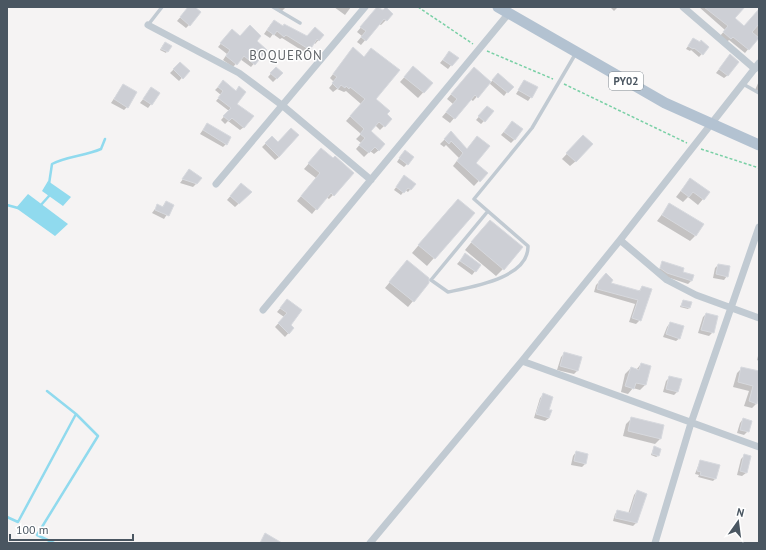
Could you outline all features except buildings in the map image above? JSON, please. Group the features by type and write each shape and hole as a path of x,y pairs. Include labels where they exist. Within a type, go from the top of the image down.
{"main road":[{"name":"PY02","path":"498,7 665,103 711,125 759,145"}],"street":[{"path":"216,184 365,7"},
{"path":"370,543 522,361 620,240 757,66 683,7"},
{"path":"262,310 509,14"},
{"path":"148,25 239,73 283,106 371,180"},
{"path":"655,543 691,422 759,227"},
{"path":"620,240 668,280 696,296 759,318"},
{"path":"522,361 759,448"}],"lane":[{"path":"148,25 162,7"},
{"path":"273,7 300,23"},
{"path":"488,211 431,280 448,292 491,282 520,267 528,253 528,246 488,211 474,199 532,128 576,52"},
{"path":"743,84 759,93"}],"path":[{"path":"559,81 694,146 759,168"}],"water":[{"path":"48,181 71,197 63,206 42,191"},
{"path":"28,194 68,224 55,236 16,208"}],"waterway":[{"path":"49,184 52,164 64,159 101,149 105,139"},
{"path":"40,206 49,196 49,193"},
{"path":"7,205 18,208"},
{"path":"47,391 76,414 98,436 37,535 54,543"},
{"path":"7,517 18,522 76,414"}],"district":[{"name":"BOQUERÓN","path":"286,55"}]}
